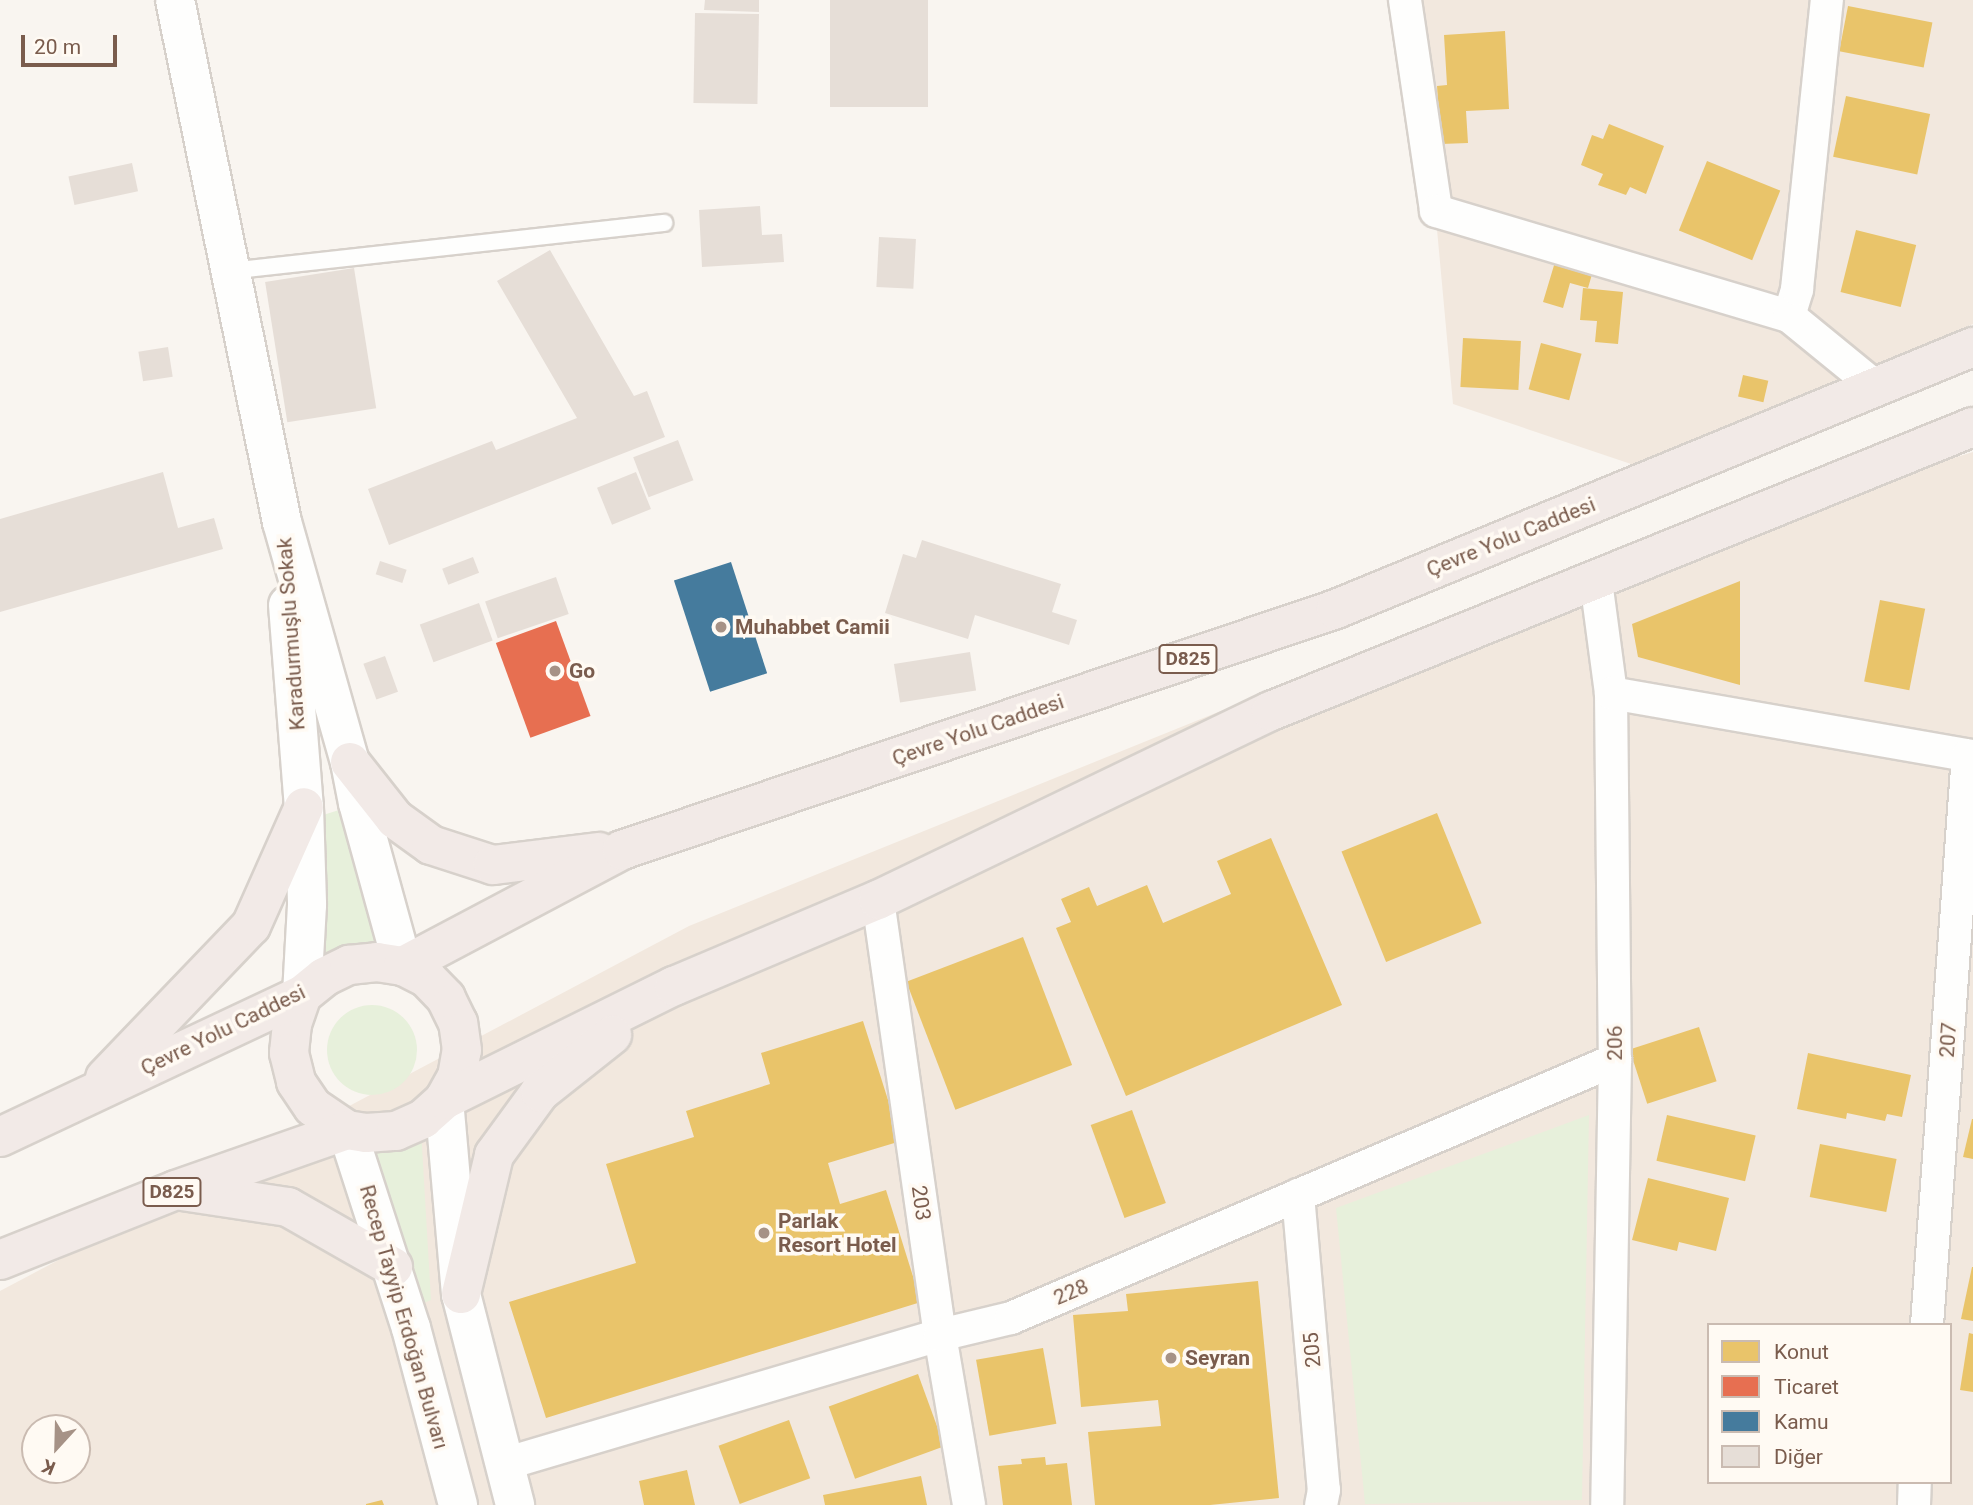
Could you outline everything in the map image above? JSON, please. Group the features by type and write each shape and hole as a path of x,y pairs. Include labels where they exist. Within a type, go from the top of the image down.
{"highway":[{"name":"Çevre Yolu Caddesi","path":"0,1137 302,995 324,977 349,965 377,962 403,965 622,850 1336,609 1973,347"},
{"path":"302,995 292,1024 289,1053 296,1082 313,1107 347,1130 366,1133 396,1131 423,1119 444,1100 674,986 878,900 1271,711 1973,426"},
{"path":"350,762 396,819 431,845 493,865 622,850"},
{"path":"89,1095 251,926 304,807"},
{"path":"403,965 427,978 446,998 458,1023 462,1050 457,1077 444,1100"},
{"path":"461,1294 494,1156 540,1092 674,986"},
{"name":"D825","path":"0,1260 176,1190 347,1130"},
{"path":"176,1190 288,1207 393,1267"}],"main road":[{"path":"175,0 282,523"},
{"name":"Karadurmuşlu Sokak","path":"282,523 350,762 358,803 403,965"},
{"name":"Karadurmuşlu Sokak","path":"282,523 304,807 307,905 302,995"},
{"path":"444,1100 461,1294 515,1505"},
{"name":"Recep Tayyip Erdoğan Bulvarı","path":"347,1130 393,1267 458,1505"}],"street":[{"path":"1405,0 1436,211 1789,316 1876,387"},
{"path":"1789,316 1797,289 1827,0"},
{"name":"206","path":"1596,581 1611,694 1615,1060 1607,1505"},
{"path":"1611,694 1971,756"},
{"name":"207","path":"1927,1323 1971,756"},
{"name":"203","path":"878,900 940,1335 970,1505"},
{"name":"228","path":"504,1464 940,1335 1011,1318 1615,1060"},
{"name":"205","path":"1298,1195 1324,1490 1321,1505"},
{"path":"1914,1505 1915,1484"}],"lane":[{"path":"229,271 664,223"}],"shaded area":[{"path":"1416,0 1973,0 1973,324 1634,465 1453,404"},
{"path":"1973,452 1973,1505 0,1505 0,1291 689,926 1510,594"}],"green space":[{"path":"339,810 380,942 319,961 320,816"},
{"path":"372,1005 389,1008 404,1018 414,1033 417,1050 414,1067 404,1082 389,1092 372,1095 355,1092 340,1082 330,1067 327,1050 330,1033 340,1018 355,1008"},
{"path":"1589,1115 1582,1500 1365,1504 1336,1208"},
{"path":"421,1130 431,1300 424,1303 367,1148"}],"building: Konut":[{"path":"1848,6 1932,22 1924,68 1839,51"},
{"path":"1505,31 1509,109 1466,111 1468,143 1441,144 1437,86 1447,85 1444,35"},
{"path":"1846,96 1930,114 1917,175 1833,157"},
{"path":"1609,124 1664,146 1646,194 1630,187 1626,195 1598,185 1603,174 1581,165 1592,135 1603,139"},
{"path":"1707,161 1780,191 1752,260 1679,231"},
{"path":"1856,230 1916,245 1901,307 1841,292"},
{"path":"1558,252 1595,264 1588,288 1570,283 1563,308 1543,302"},
{"path":"1583,288 1623,292 1618,344 1595,342 1597,321 1580,320"},
{"path":"1463,338 1521,341 1518,390 1460,387"},
{"path":"1541,343 1582,354 1569,400 1529,389"},
{"path":"1743,375 1768,381 1763,402 1738,396"},
{"path":"1740,581 1740,685 1638,657 1632,624"},
{"path":"1880,600 1925,609 1909,690 1864,681"},
{"path":"1437,813 1482,923 1386,962 1342,852"},
{"path":"1271,838 1342,1005 1126,1096 1056,928 1071,922 1061,899 1089,887 1097,906 1147,885 1163,923 1231,894 1217,861"},
{"path":"1023,937 1072,1065 955,1110 906,982"},
{"name":"Parlak Resort Hotel","path":"863,1021 901,1141 828,1163 840,1204 886,1190 921,1302 546,1418 509,1302 636,1263 606,1164 694,1137 686,1111 770,1084 761,1053"},
{"path":"1699,1027 1717,1081 1647,1104 1630,1050"},
{"path":"1808,1053 1911,1075 1902,1117 1887,1114 1885,1121 1847,1113 1846,1119 1797,1109"},
{"path":"1132,1110 1166,1203 1125,1218 1091,1125"},
{"path":"1667,1115 1756,1135 1745,1181 1656,1161"},
{"path":"1973,1119 1973,1159 1963,1157"},
{"path":"1820,1144 1897,1159 1886,1212 1810,1197"},
{"path":"1648,1178 1729,1198 1716,1251 1679,1242 1677,1251 1632,1240"},
{"path":"1973,1267 1973,1321 1961,1319"},
{"name":"Seyran","path":"1258,1281 1279,1498 1210,1505 1095,1505 1088,1432 1161,1426 1158,1400 1081,1407 1073,1315 1128,1311 1126,1294"},
{"path":"1969,1333 1973,1334 1973,1392 1960,1390"},
{"path":"1043,1348 1056,1424 989,1436 976,1360"},
{"path":"918,1374 944,1446 855,1479 829,1406"},
{"path":"789,1420 810,1478 740,1504 719,1446"},
{"path":"1045,1457 1046,1465 1067,1463 1072,1505 1003,1505 998,1466 1022,1464 1021,1459"},
{"path":"687,1470 695,1505 644,1505 639,1481"},
{"path":"921,1476 927,1505 825,1505 823,1495"},
{"path":"382,1500 384,1505 366,1505 366,1504"}],"building: Ticaret":[{"path":"556,621 591,716 530,738 496,643"}],"building: Kamu":[{"name":"Muhabbet Camii","path":"731,562 767,673 710,692 674,581"}],"building: Diğer":[{"path":"705,0 759,0 759,12 704,10"},
{"path":"830,0 928,0 928,107 830,107"},
{"path":"695,13 759,14 757,104 693,103"},
{"path":"132,163 138,191 74,205 68,177"},
{"path":"760,206 762,235 782,234 784,262 702,267 699,210"},
{"path":"879,237 916,239 913,289 876,287"},
{"path":"550,250 634,396 647,391 665,437 389,545 368,489 492,441 496,450 577,418 497,281"},
{"path":"354,268 376,408 287,422 265,282"},
{"path":"168,347 173,377 143,381 138,352"},
{"path":"678,440 693,480 649,497 633,457"},
{"path":"163,472 178,528 214,518 223,549 0,612 0,519"},
{"path":"636,472 651,509 612,525 597,488"},
{"path":"922,540 1061,584 1052,612 1077,620 1069,645 975,615 968,639 885,613 903,554 916,558"},
{"path":"473,557 479,573 448,585 442,569"},
{"path":"380,561 407,570 402,583 376,574"},
{"path":"556,577 569,614 498,638 485,601"},
{"path":"479,603 493,641 433,662 420,625"},
{"path":"970,652 976,691 900,703 894,664"},
{"path":"385,656 398,692 376,700 363,664"}],"place":[{"name":"Muhabbet Camii","path":"721,627"},
{"name":"Go","path":"555,671"},
{"name":"Parlak Resort Hotel","path":"764,1233"},
{"name":"Seyran","path":"1171,1358"}]}
